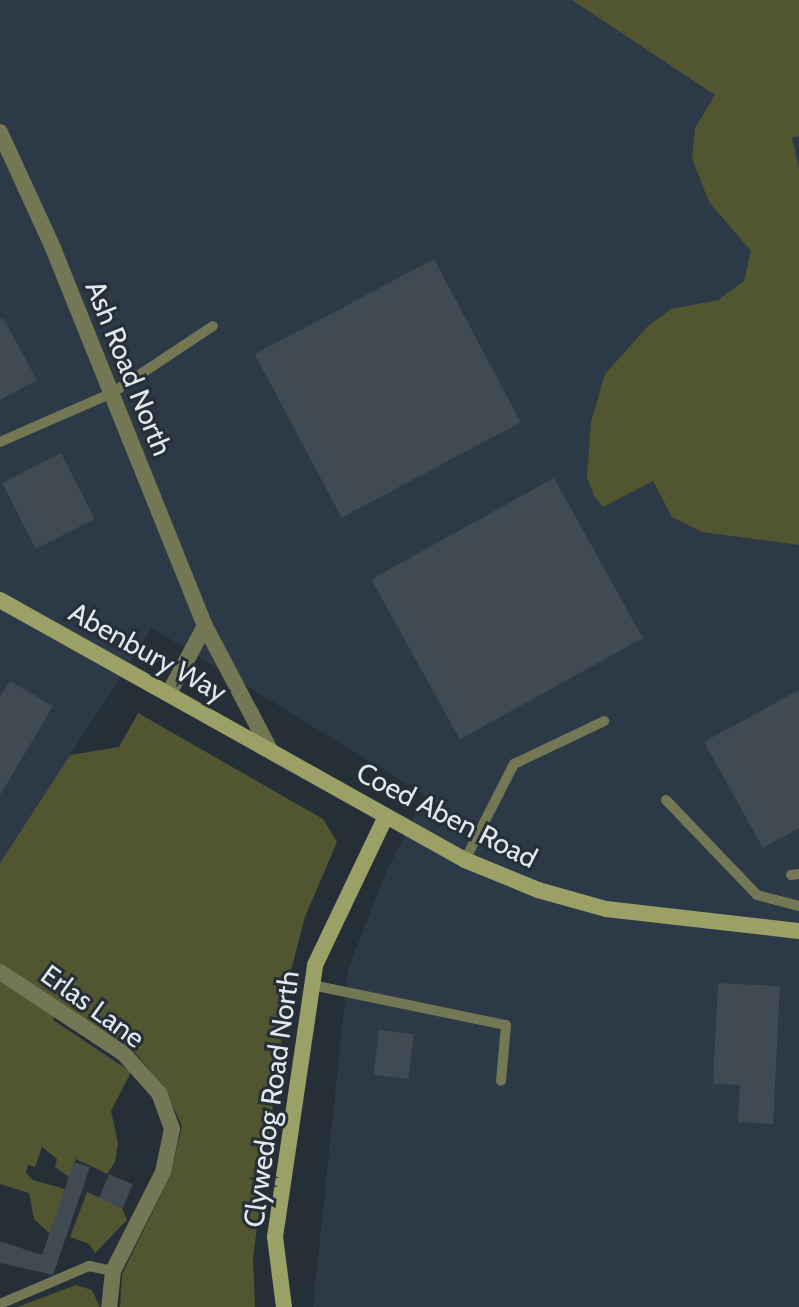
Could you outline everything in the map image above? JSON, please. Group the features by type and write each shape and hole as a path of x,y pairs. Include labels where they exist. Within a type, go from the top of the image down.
{"street":[{"name":"Ash Road North","path":"0,132 112,393 205,626 270,750"},
{"name":"Abenbury Way","path":"0,600 270,750"},
{"path":"169,693 205,626"},
{"name":"Coed Aben Road","path":"270,750 385,818 465,860 538,890 606,909 799,931"},
{"name":"Clywedog Road North","path":"284,1307 275,1237 315,965 345,892 385,818"},
{"name":"Erlas Lane","path":"0,972 123,1053 159,1093 172,1129 163,1172 113,1271 109,1307"}],"lane":[{"path":"0,442 112,393 213,326"},
{"path":"465,860 514,764 604,721"},
{"path":"666,800 757,895 799,906"},
{"path":"312,985 506,1025 501,1081"},
{"path":"0,1304 89,1266 113,1271"}],"shaded area":[{"path":"0,0 799,0 799,1307 313,1307 348,970 386,872 425,795 152,628 0,863"}],"green space":[{"path":"572,0 799,0 799,136 792,138 799,168 799,545 702,532 672,517 653,481 603,507 594,496 587,477 591,422 605,374 648,326 671,309 718,300 744,281 751,251 709,202 692,158 695,128 715,95"},
{"path":"138,713 323,819 337,842 305,917 290,974 253,1258 255,1307 120,1307 122,1274 170,1176 182,1126 164,1087 131,1048 58,1003 53,1020 131,1072 111,1111 118,1143 115,1162 107,1174 76,1159 69,1177 55,1167 57,1159 42,1147 35,1167 28,1165 26,1173 33,1180 65,1189 50,1234 34,1219 29,1193 0,1184 0,863 70,755 119,747"},
{"path":"87,1192 122,1208 127,1220 95,1253 89,1244 70,1237"},
{"path":"76,1285 92,1290 100,1307 17,1307"}],"building":[{"path":"434,259 521,422 342,518 255,354"},
{"path":"3,318 37,380 0,400 0,320"},
{"path":"61,453 95,519 36,549 2,483"},
{"path":"554,478 643,638 460,739 371,579"},
{"path":"10,681 53,706 0,795 0,697"},
{"path":"799,690 799,828 763,848 704,742"},
{"path":"718,983 780,986 773,1124 738,1122 740,1085 713,1084"},
{"path":"379,1030 414,1034 408,1079 374,1075"},
{"path":"74,1162 90,1167 53,1275 0,1263 0,1241 42,1255"},
{"path":"109,1174 133,1184 123,1208 99,1198"}]}
